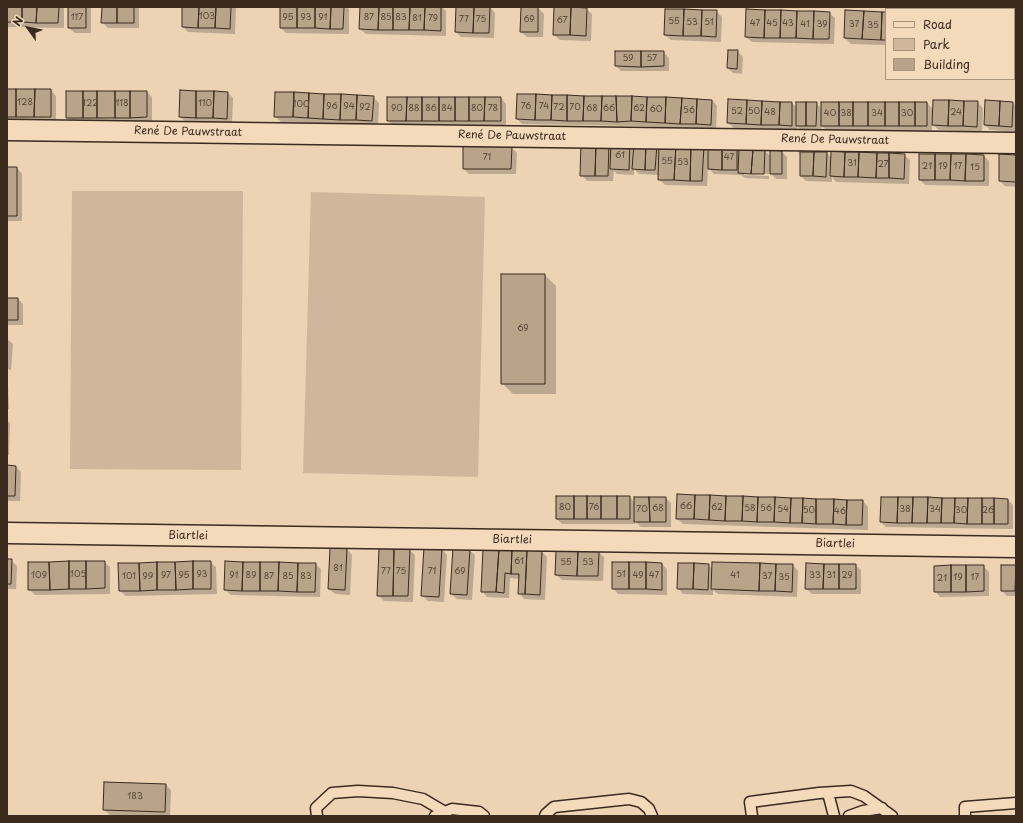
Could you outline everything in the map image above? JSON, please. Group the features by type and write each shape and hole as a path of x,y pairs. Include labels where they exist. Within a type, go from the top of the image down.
{"street":[{"name":"René De Pauwstraat","path":"7,130 1016,143"},
{"name":"Biartlei","path":"7,533 1016,547"}],"lane":[{"path":"317,816 316,808 332,792 358,791 393,793 424,799 445,812"},
{"path":"752,816 750,802 851,791 864,796 892,816"},
{"path":"828,793 834,816"},
{"path":"545,816 554,807 629,799 642,802 649,809 652,816"},
{"path":"965,816 965,807 1016,803"},
{"path":"849,816 862,811 882,808"},
{"path":"435,816 452,809 479,812 484,816"}],"green space":[{"path":"72,191 243,191 241,470 70,469"},
{"path":"311,192 485,197 478,477 303,473"}],"building":[{"path":"7,7 22,7 22,22 7,22"},
{"path":"22,7 37,7 36,23 22,22"},
{"path":"37,7 59,7 58,23 36,23"},
{"path":"68,7 86,7 86,28 68,28"},
{"path":"102,7 117,7 117,23 101,23"},
{"path":"117,7 134,7 134,23 117,23"},
{"path":"182,7 199,7 198,28 182,27"},
{"path":"199,7 216,7 215,28 198,28"},
{"path":"216,7 231,7 230,29 215,28"},
{"path":"280,7 297,7 297,28 280,28"},
{"path":"297,7 315,7 315,28 297,28"},
{"path":"315,7 331,7 330,29 315,28"},
{"path":"331,7 344,7 343,29 330,29"},
{"path":"360,7 379,7 378,30 359,29"},
{"path":"379,7 393,7 393,30 378,30"},
{"path":"393,7 410,7 409,30 393,30"},
{"path":"410,7 425,7 424,30 409,30"},
{"path":"425,7 441,7 441,31 424,30"},
{"path":"456,7 474,7 473,33 455,32"},
{"path":"474,7 490,7 489,33 473,33"},
{"path":"521,7 538,7 538,32 520,32"},
{"path":"554,7 571,7 570,35 553,35"},
{"path":"571,7 587,8 586,36 570,35"},
{"path":"665,9 684,9 683,36 664,35"},
{"path":"684,9 702,10 701,36 683,36"},
{"path":"746,9 765,10 764,38 745,37"},
{"path":"702,10 717,10 716,37 701,36"},
{"path":"765,10 781,10 780,38 764,38"},
{"path":"781,10 797,11 796,38 780,38"},
{"path":"845,10 864,11 862,39 844,38"},
{"path":"797,11 814,11 813,39 796,38"},
{"path":"814,11 830,12 829,39 813,39"},
{"path":"864,11 882,12 881,40 862,39"},
{"path":"882,12 885,12 885,40 881,40"},
{"path":"1015,14 1016,14 1015,42"},
{"path":"728,50 738,50 737,69 727,68"},
{"path":"615,51 641,51 641,67 615,66"},
{"path":"641,51 664,51 664,66 641,67"},
{"path":"7,89 16,89 16,117 7,117"},
{"path":"16,89 35,89 34,117 16,117"},
{"path":"35,89 51,89 51,117 34,117"},
{"path":"180,90 196,91 196,118 179,117"},
{"path":"66,91 83,91 83,118 66,118"},
{"path":"83,91 97,91 97,118 83,118"},
{"path":"97,91 115,91 115,118 97,118"},
{"path":"115,91 130,91 130,118 115,118"},
{"path":"130,91 147,91 147,117 130,118"},
{"path":"196,91 214,91 213,118 196,118"},
{"path":"214,91 228,92 227,119 213,118"},
{"path":"275,92 294,92 293,117 274,117"},
{"path":"294,92 309,93 308,118 293,117"},
{"path":"309,93 324,94 323,119 308,118"},
{"path":"324,94 341,94 340,120 323,119"},
{"path":"341,94 357,95 356,120 340,120"},
{"path":"517,94 536,94 535,120 516,119"},
{"path":"536,94 552,95 551,120 535,120"},
{"path":"357,95 374,96 372,121 356,120"},
{"path":"552,95 567,95 567,121 551,120"},
{"path":"567,95 584,96 583,121 567,121"},
{"path":"584,96 602,96 601,121 583,121"},
{"path":"602,96 616,96 617,122 601,121"},
{"path":"616,96 632,96 631,121 617,122"},
{"path":"632,96 647,97 646,122 631,121"},
{"path":"387,97 407,97 406,121 387,121"},
{"path":"407,97 422,97 422,121 406,121"},
{"path":"422,97 439,97 439,121 422,121"},
{"path":"439,97 455,97 455,121 439,121"},
{"path":"455,97 469,97 469,121 455,121"},
{"path":"469,97 485,97 484,121 469,121"},
{"path":"485,97 501,97 501,121 484,121"},
{"path":"647,97 666,97 665,123 646,122"},
{"path":"666,97 682,98 680,124 665,123"},
{"path":"682,98 697,99 696,124 680,124"},
{"path":"697,99 712,100 711,125 696,124"},
{"path":"728,99 747,100 746,124 727,123"},
{"path":"747,100 762,101 761,125 746,124"},
{"path":"933,100 949,100 948,126 932,125"},
{"path":"949,100 964,101 963,126 948,126"},
{"path":"985,100 1000,101 999,126 984,125"},
{"path":"762,101 780,102 779,125 761,125"},
{"path":"964,101 978,101 977,127 963,126"},
{"path":"1000,101 1013,102 1012,127 999,126"},
{"path":"780,102 792,102 792,126 779,125"},
{"path":"796,102 806,102 806,126 796,126"},
{"path":"806,102 817,102 816,126 806,126"},
{"path":"821,102 839,102 839,126 821,126"},
{"path":"839,102 853,102 853,126 839,126"},
{"path":"853,102 868,102 868,126 853,126"},
{"path":"868,102 885,102 885,126 868,126"},
{"path":"885,102 899,102 899,126 885,126"},
{"path":"899,102 915,102 915,126 899,126"},
{"path":"915,102 927,102 927,126 915,126"},
{"path":"581,142 596,143 595,176 580,176"},
{"path":"596,143 609,143 608,176 595,176"},
{"path":"611,143 630,144 629,170 610,169"},
{"path":"634,143 646,144 645,170 632,169"},
{"path":"646,144 657,145 655,170 645,170"},
{"path":"659,144 676,145 674,180 658,180"},
{"path":"676,145 691,146 690,181 674,180"},
{"path":"463,146 512,146 511,169 463,169"},
{"path":"691,146 704,146 702,181 690,181"},
{"path":"708,147 722,147 722,170 708,169"},
{"path":"722,147 737,147 737,170 722,170"},
{"path":"739,148 753,149 751,174 738,173"},
{"path":"753,149 765,149 764,174 751,174"},
{"path":"770,150 782,151 782,174 770,174"},
{"path":"831,151 845,152 844,177 830,176"},
{"path":"800,152 814,152 813,176 800,176"},
{"path":"814,152 827,152 826,177 813,176"},
{"path":"845,152 859,152 858,177 844,177"},
{"path":"859,152 877,153 876,178 858,177"},
{"path":"877,153 889,153 889,178 876,178"},
{"path":"889,153 905,154 904,179 889,178"},
{"path":"919,154 935,154 935,180 919,180"},
{"path":"935,154 951,154 950,180 935,180"},
{"path":"951,154 966,154 965,181 950,180"},
{"path":"966,154 984,155 984,181 965,181"},
{"path":"999,154 1016,155 1016,182 999,181"},
{"path":"7,167 17,167 17,216 7,216"},
{"path":"501,274 545,274 545,384 501,384"},
{"path":"7,298 18,298 18,320 7,320"},
{"path":"7,465 16,466 15,496 7,496"},
{"path":"677,494 695,495 694,519 676,519"},
{"path":"695,495 710,495 709,520 694,519"},
{"path":"710,495 726,496 725,521 709,520"},
{"path":"556,496 574,496 574,519 556,519"},
{"path":"574,496 587,496 587,519 574,519"},
{"path":"587,496 601,496 601,519 587,519"},
{"path":"601,496 617,496 617,519 601,519"},
{"path":"617,496 630,496 630,519 617,519"},
{"path":"726,496 743,496 742,521 725,521"},
{"path":"743,496 758,497 757,522 742,521"},
{"path":"634,497 649,497 650,522 634,522"},
{"path":"649,497 666,497 666,522 650,522"},
{"path":"758,497 775,497 774,522 757,522"},
{"path":"775,497 791,498 790,523 774,522"},
{"path":"881,497 898,497 897,523 880,522"},
{"path":"898,497 913,497 912,523 897,523"},
{"path":"913,497 928,497 927,523 912,523"},
{"path":"928,497 942,498 941,523 927,523"},
{"path":"791,498 803,498 802,523 790,523"},
{"path":"803,498 816,499 816,524 802,523"},
{"path":"942,498 955,498 954,523 941,523"},
{"path":"955,498 968,498 967,524 954,523"},
{"path":"968,498 982,498 982,524 967,524"},
{"path":"982,498 994,498 994,524 982,524"},
{"path":"994,498 1008,499 1008,524 994,524"},
{"path":"816,499 834,499 833,524 816,524"},
{"path":"834,499 847,500 846,525 833,524"},
{"path":"847,500 863,500 862,525 846,525"},
{"path":"424,547 442,548 439,597 421,596"},
{"path":"330,548 347,548 345,590 328,589"},
{"path":"379,548 394,548 393,596 377,596"},
{"path":"394,548 410,549 408,596 393,596"},
{"path":"453,548 470,549 467,595 450,594"},
{"path":"483,549 499,549 496,592 481,592"},
{"path":"499,549 512,549 511,574 505,573 504,593 496,592"},
{"path":"512,549 527,550 525,594 518,594 519,574 511,574"},
{"path":"527,550 542,551 540,595 525,594"},
{"path":"556,550 578,550 577,576 555,575"},
{"path":"578,550 599,551 598,576 577,576"},
{"path":"7,559 12,559 11,584 7,584"},
{"path":"69,561 86,561 86,589 69,589"},
{"path":"69,561 69,589 50,590 49,562"},
{"path":"86,561 105,561 105,588 86,589"},
{"path":"193,561 211,561 211,589 193,589"},
{"path":"193,561 193,589 176,590 175,562"},
{"path":"225,561 243,562 242,591 224,590"},
{"path":"28,562 49,562 50,590 28,590"},
{"path":"157,562 175,562 176,590 157,590"},
{"path":"157,562 157,590 140,591 139,563"},
{"path":"243,562 260,562 260,591 242,591"},
{"path":"260,562 279,562 278,591 260,591"},
{"path":"279,562 298,563 297,592 278,591"},
{"path":"612,562 629,562 629,589 612,589"},
{"path":"629,562 646,562 646,589 629,589"},
{"path":"646,562 662,563 662,590 646,589"},
{"path":"712,562 760,563 759,591 711,589"},
{"path":"118,563 139,563 140,591 119,591"},
{"path":"298,563 316,563 315,592 297,592"},
{"path":"678,563 694,563 693,589 677,589"},
{"path":"694,563 709,564 708,590 693,589"},
{"path":"760,563 776,564 775,591 759,591"},
{"path":"806,563 824,564 823,589 805,589"},
{"path":"776,564 793,564 792,592 775,591"},
{"path":"824,564 839,564 839,589 823,589"},
{"path":"839,564 856,564 856,589 839,589"},
{"path":"951,565 966,565 966,592 951,592"},
{"path":"951,565 951,592 934,592 934,566"},
{"path":"966,565 984,565 984,591 966,592"},
{"path":"1001,565 1016,565 1015,591 1001,591"},
{"path":"104,782 166,784 165,812 103,810"}]}
